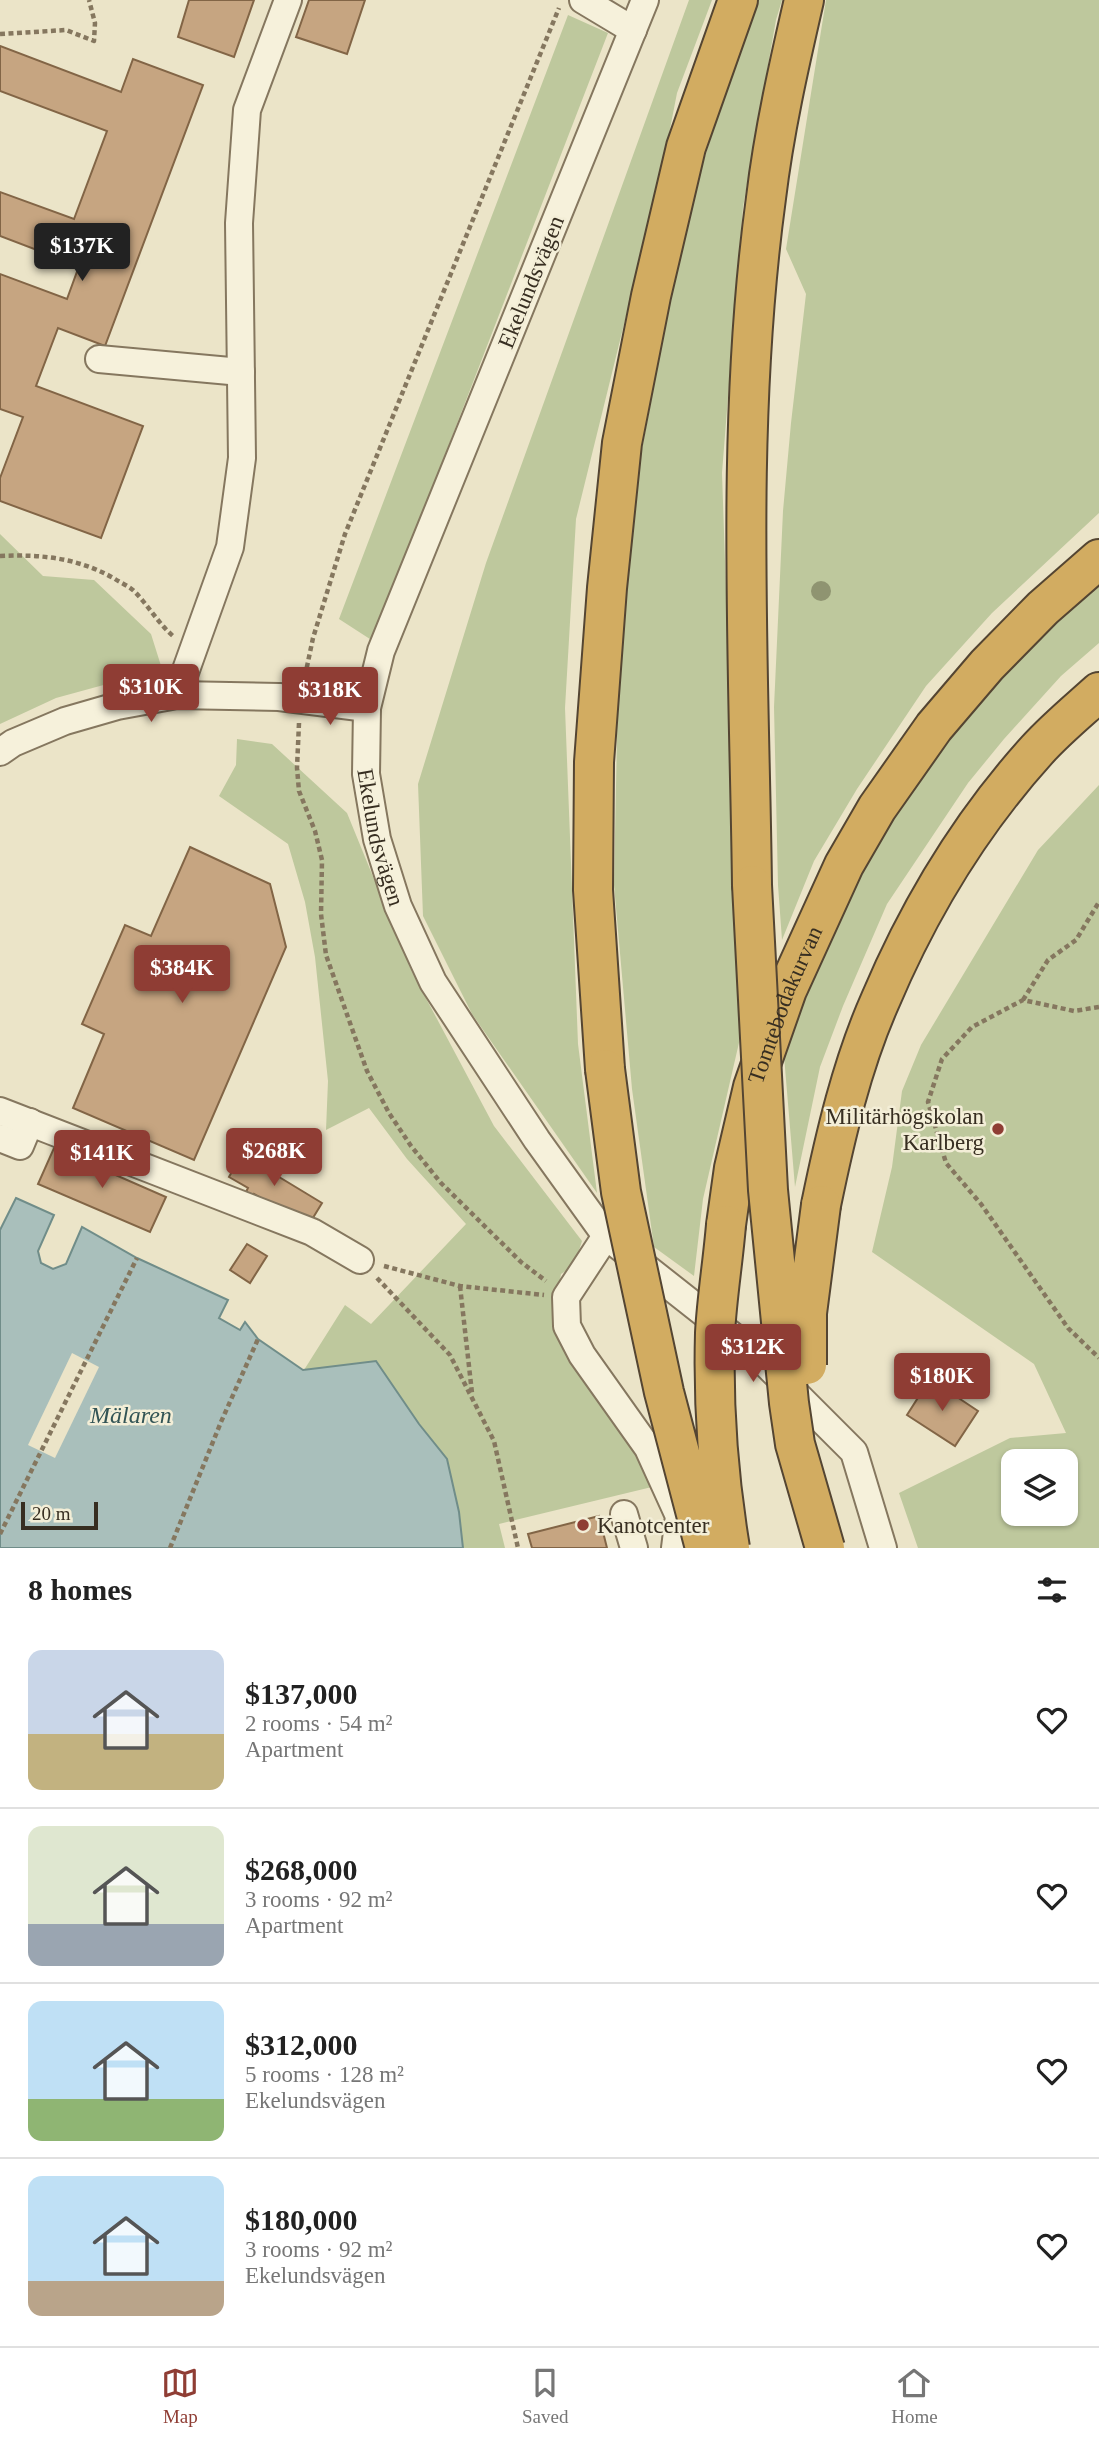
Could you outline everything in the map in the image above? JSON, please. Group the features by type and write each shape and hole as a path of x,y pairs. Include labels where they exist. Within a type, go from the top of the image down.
{"highway":[{"path":"705,1548 664,1392 621,1192 605,1069 593,890 594,762 607,588 622,443 650,296 687,147 738,0"},
{"path":"804,0 788,69 766,197 753,323 747,476 752,885 768,1190 789,1403 795,1444 826,1548"},
{"name":"Tomtebodakurvan","path":"730,1548 721,1491 715,1412 715,1330 734,1168 753,1087 787,990 844,865 877,808 934,727 987,665 1043,608 1099,559"},
{"path":"826,1548 807,1403 807,1313 821,1205 845,1105 879,1003 922,913 1003,791 1037,749 1099,692"}],"street":[{"path":"177,695 230,547 242,458 239,223 247,110 288,0"},
{"path":"583,0 633,30"},
{"name":"Ekelundsvägen","path":"645,0 381,651 367,708 366,774 377,839 398,906 433,982 537,1140 606,1236 757,1355 854,1452 883,1548"},
{"path":"99,359 241,372"},
{"path":"0,752 13,743 65,721 117,706 177,695 300,698 367,708"},
{"path":"0,1111 312,1231 359,1260"},
{"path":"0,1138 20,1146 30,1122"},
{"path":"606,1236 566,1297 567,1326 582,1355 648,1448 679,1516 675,1548"},
{"path":"624,1514 634,1548"}],"path":[{"path":"0,34 66,30 94,41 94,23 89,0"},
{"path":"562,0 345,534 313,638 300,698 297,768 299,791 322,860 321,914 326,955 368,1071 389,1113 441,1183 521,1262 566,1297"},
{"path":"0,556 32,554 67,559 105,573 133,590 161,625 191,651"},
{"path":"1099,902 1076,940 1048,960 1023,1000 972,1027 942,1059 928,1102 946,1163 981,1204 1068,1328 1099,1358"},
{"path":"1023,1000 1074,1010 1099,1007"},
{"path":"0,1534 137,1258"},
{"path":"359,1260 460,1286 566,1297"},
{"path":"359,1260 450,1354 494,1441 518,1548"},
{"path":"460,1286 472,1399"},
{"path":"170,1548 258,1339"}],"green space":[{"path":"689,0 712,0 677,93 662,170 576,519 565,708 578,1044 597,1193 472,1014 423,916 418,784 486,563"},
{"path":"755,0 782,0 776,20 743,207 722,473 741,1034 703,1199 694,1276 654,1247 632,1089 614,885 618,687 634,492 686,216"},
{"path":"826,0 1099,0 1099,513 992,613 926,686 857,789 814,861 782,940 778,885 774,707 783,511 806,294 786,249"},
{"path":"568,15 608,33 373,641 339,619"},
{"path":"0,534 43,576 94,580 151,634 162,669 56,698 0,724"},
{"path":"1099,581 1099,643 1061,676 968,783 887,904 820,1067 795,1187 783,1044 845,897 945,743 997,681 1070,604"},
{"path":"237,739 272,744 347,813 412,972 494,1126 582,1241 574,1266 561,1274 552,1326 656,1486 499,1524 505,1548 463,1548 459,1512 447,1459 419,1424 304,1370 345,1305 371,1324 466,1224 407,1159 369,1108 326,1130 328,1081 315,957 305,902 288,844 219,796 236,765"},
{"name":"Militärhögskolan Karlberg","path":"1099,785 1099,1548 918,1548 899,1493 1010,1438 1066,1433 1034,1364 872,1252 892,1167 902,1091 921,1045 1038,850"}],"water":[{"name":"Mälaren","path":"16,1198 54,1215 38,1251 41,1263 53,1269 66,1264 82,1227 137,1258 228,1300 219,1318 240,1330 245,1322 258,1339 303,1370 376,1361 419,1424 447,1459 459,1512 463,1548 0,1548 0,1230"}],"pier":[{"path":"72,1353 99,1367 55,1458 28,1445"}],"building":[{"path":"189,0 254,0 234,57 178,37"},
{"path":"309,0 365,0 347,54 296,37"},
{"path":"0,46 121,92 133,59 203,85 105,346 58,328 36,386 143,426 101,538 0,501 0,478 23,417 0,409 0,274 67,299 86,247 58,236 50,255 0,236 0,192 74,219 107,131 0,91"},
{"path":"190,847 270,884 286,947 194,1160 73,1108 104,1034 82,1024 125,925 151,936"},
{"path":"246,1147 266,1159 261,1166 322,1203 308,1226 254,1194 252,1198 245,1194 248,1188 229,1177"},
{"path":"54,1148 166,1197 150,1232 38,1184"},
{"path":"247,1244 267,1256 250,1283 230,1270"},
{"path":"930,1379 978,1411 955,1446 907,1415"},
{"name":"Kanotcenter","path":"599,1516 607,1548 532,1548 528,1534"}],"place":[{"name":"Militärhögskolan Karlberg","path":"998,1129"},
{"name":"Kanotcenter","path":"583,1525"}]}
